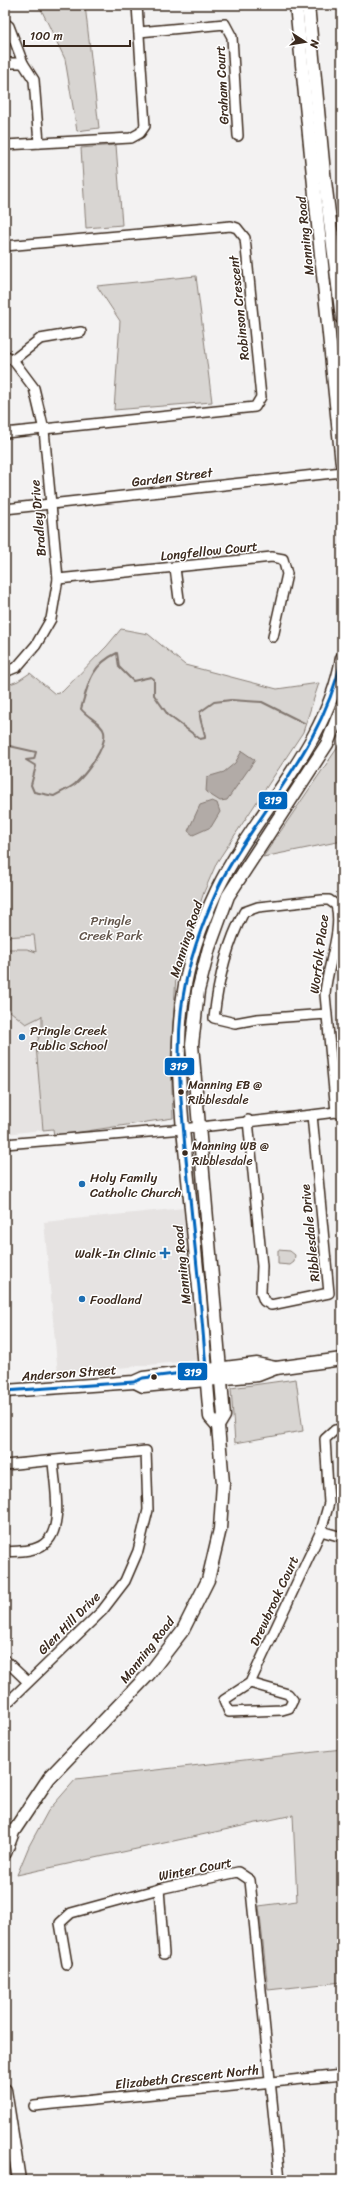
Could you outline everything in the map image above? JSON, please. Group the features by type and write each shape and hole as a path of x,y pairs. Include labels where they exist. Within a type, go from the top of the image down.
{"main road":[{"name":"Manning Road","path":"296,5 342,464"},
{"name":"Manning Road","path":"308,5 324,173 342,318"},
{"name":"Manning Road","path":"218,1426 210,1417 183,1129 178,1044 183,998 190,963 220,884 241,848 308,748 317,732 340,670 342,658"},
{"name":"Manning Road","path":"5,1853 13,1832 49,1778 149,1674 182,1630 208,1580 220,1529 223,1483 218,1426 224,1416 192,1045 198,992 209,948 228,896 327,744 342,706"},
{"name":"Anderson Street","path":"5,1391 134,1382 143,1378 220,1374 257,1364 276,1368 342,1359"},
{"path":"5,2090 19,2180"}],"street":[{"path":"5,145 131,138 140,133 145,126 137,5"},
{"path":"5,23 9,26 24,63 34,80 39,143"},
{"name":"Graham Court","path":"139,32 225,24 232,37 238,136"},
{"path":"5,63 24,63"},
{"name":"Robinson Crescent","path":"5,246 231,226 237,228 245,238 261,397 255,407 44,430"},
{"path":"9,357 40,339 80,332"},
{"name":"Bradley Drive","path":"5,672 17,667 36,645 51,620 58,579 49,504 44,430 34,388 9,357"},
{"path":"5,433 44,430"},
{"name":"Garden Street","path":"5,508 342,472"},
{"name":"Longfellow Court","path":"58,579 272,557 283,559 287,574 273,637"},
{"path":"175,568 179,598"},
{"name":"Worfolk Place","path":"327,1014 257,1018 235,1023 214,1018 216,995 232,934 244,912 258,907 322,900 329,900 336,905 339,916 326,976 327,1014 339,1114"},
{"path":"5,1144 183,1129 248,1120 339,1114"},
{"name":"Ribblesdale Drive","path":"248,1120 262,1266 262,1293 264,1300 271,1305 329,1293 312,1115"},
{"name":"Drewbrook Court","path":"250,1683 322,1531 329,1503 325,1440 335,1430 342,1429"},
{"name":"Glen Hill Drive","path":"5,1465 146,1451 148,1510 138,1551 124,1581 102,1611 5,1705"},
{"path":"5,1552 30,1550 45,1544 54,1531 57,1520 53,1461"},
{"path":"322,1531 342,1537"},
{"path":"5,1660 28,1682"},
{"path":"250,1683 288,1694 293,1700 289,1708 282,1710 229,1712 224,1700 250,1683"},
{"name":"Winter Court","path":"67,1964 60,1923 70,1913 159,1889 238,1872 250,1880 271,2082"},
{"path":"159,1889 164,1954"},
{"name":"Elizabeth Crescent North","path":"34,2106 342,2075"},
{"path":"271,2082 280,2180"}],"shaded area":[{"path":"242,751 255,760 227,800 220,801 206,792 207,777 224,772 235,763"},
{"path":"212,801 217,803 220,812 211,827 193,835 188,831 200,805"},
{"name":"Pringle Creek Public School","path":"42,934 42,1029 36,1045 43,1130 5,1134 5,937"},
{"path":"184,1208 199,1360 58,1374 44,1222"}],"green space":[{"path":"39,5 85,5 99,128 77,131 65,59"},
{"path":"240,5 277,5 241,9"},
{"path":"116,145 122,225 86,228 81,148"},
{"path":"196,276 212,402 114,410 120,321 97,286"},
{"name":"Pringle Creek Park","path":"121,629 148,634 185,665 277,689 319,683 303,732 217,862 204,892 176,975 171,1060 173,1118 54,1136 53,1129 43,1130 36,1045 42,1029 42,1016 26,1024 5,1007 5,949 27,949 36,952 34,935 5,937 5,686 18,681 30,673 55,694 62,692 107,646"},
{"path":"342,736 342,841 263,857 338,747"},
{"path":"278,1250 290,1251 295,1255 294,1262 290,1265 278,1264"},
{"path":"296,1379 303,1431 235,1443 231,1388"},
{"path":"342,1749 342,1982 268,1990 259,1906 297,1901 293,1815 17,1875 29,1846 48,1811 76,1779"}],"waterway":[{"path":"5,745 36,752 34,759 26,760 36,766 31,785 34,792 54,796 75,784 85,774 95,760 104,738 103,729 81,709 86,691 96,669 101,663 117,653 119,667 133,681 151,677 154,679 154,695 168,715 200,739 205,738 200,719 200,712 214,702 231,700 262,702 304,723"},
{"path":"5,773 5,781"}],"transit line":[{"name":"319","path":"5,1391 134,1382 143,1378 206,1370 180,1091 179,1035 183,997 197,940 219,886 235,857 289,776 311,739 329,700 342,658"}],"place":[{"name":"Pringle Creek Public School","path":"22,1037"},
{"name":"Manning EB @ Ribblesdale","path":"181,1092"},
{"name":"Manning WB @ Ribblesdale","path":"185,1153"},
{"name":"Holy Family Catholic Church","path":"82,1184"},
{"name":"Walk-In Clinic","path":"165,1253"},
{"name":"Foodland","path":"82,1299"}]}
